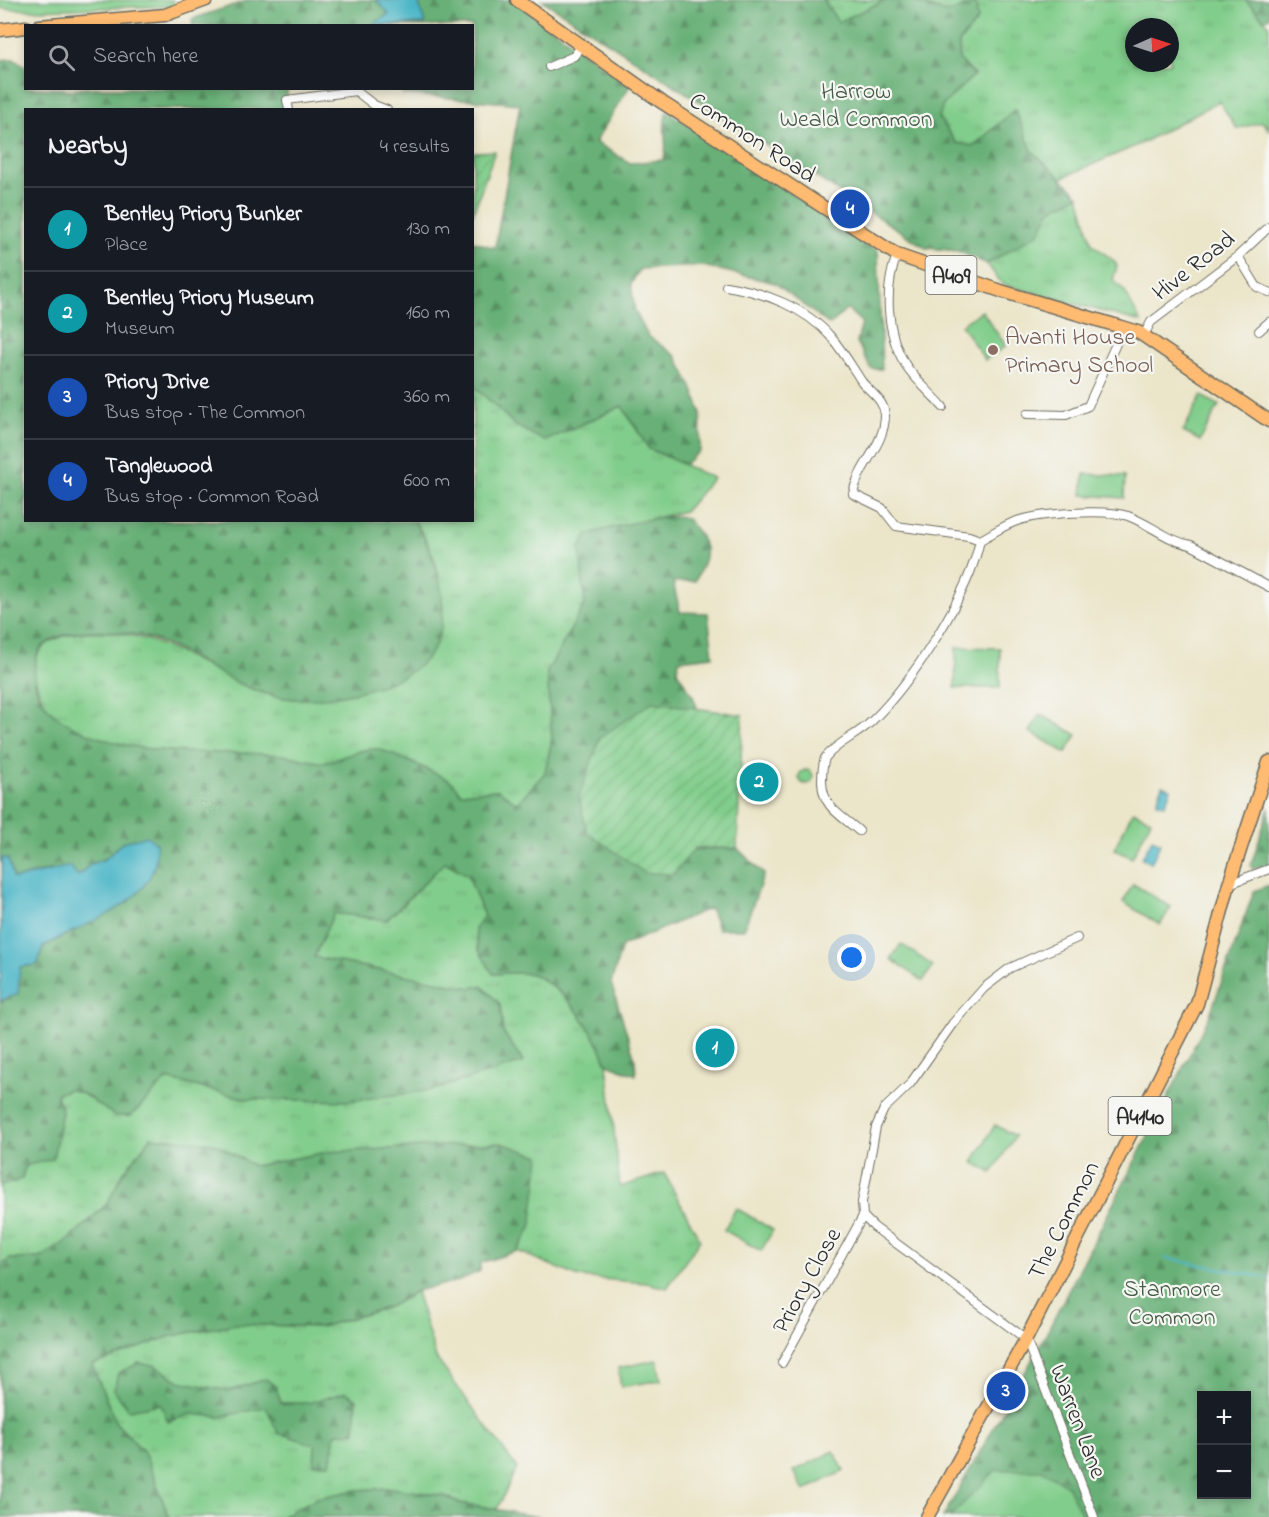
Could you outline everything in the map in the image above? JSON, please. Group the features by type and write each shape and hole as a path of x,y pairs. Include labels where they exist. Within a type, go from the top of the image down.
{"main road":[{"path":"62,24 165,15 206,0"},
{"name":"Common Road","path":"517,0 663,103 897,255 1001,291 1124,326 1144,335 1269,421"},
{"path":"0,30 24,27"},
{"name":"The Common","path":"927,1517 1026,1339 1197,1004 1229,884 1269,762"}],"street":[{"path":"549,67 570,58 582,45"},
{"path":"289,108 287,100 356,91 382,108"},
{"name":"Hive Road","path":"1144,335 1151,321 1238,256 1269,227"},
{"path":"897,255 892,269 888,313 895,341 905,364 943,407"},
{"path":"1238,256 1257,286 1269,291"},
{"path":"726,286 771,296 818,326 830,336 865,385 882,404 885,415 881,439 856,484 853,494 882,508 896,526 969,536 980,540"},
{"path":"1259,331 1269,322"},
{"path":"1027,414 1066,415 1088,406 1124,326"},
{"path":"859,831 826,804 823,790 825,758 873,720 911,674 967,579 980,540 1011,523 1029,518 1079,513 1122,515 1178,543 1191,545 1269,587"},
{"path":"1229,884 1269,869"},
{"path":"1026,1339 874,1227 863,1216 862,1202 876,1126 884,1109 910,1084 953,1023 984,988 1010,968 1077,938"},
{"name":"Priory Close","path":"782,1363 863,1216"},
{"name":"Warren Lane","path":"1026,1339 1094,1517"}],"green space":[{"path":"0,0 173,0 174,6 33,10 0,8"},
{"path":"249,0 513,0 630,86 595,142 630,163 663,160 666,148 664,125 667,111 878,251 882,369 871,369 857,342 862,323 847,309 830,325 775,283 703,266 640,269 631,284 635,311 648,336 676,356 692,387 701,412 700,451 685,464 649,449 622,406 545,441 516,426 474,386 474,241 495,248 520,104 403,94 403,90 474,90 474,24 193,24 192,19"},
{"name":"Harrow Weald Common","path":"542,0 824,0 838,22 886,0 910,0 946,13 976,3 978,20 959,43 959,59 974,75 943,105 939,118 956,143 974,146 1015,109 1032,151 1079,195 1050,210 1039,233 987,264 958,251 926,248"},
{"path":"824,0 886,0 838,23"},
{"path":"910,0 1245,0 1269,25 1269,130 1263,122 1237,129 1219,101 1140,144 1061,178 1032,151 1015,110 974,146 956,143 939,118 943,105 974,75 959,59 959,43 978,20 975,3 946,13"},
{"path":"1245,0 1269,0 1269,17 1265,20"},
{"path":"14,59 24,65 24,90 287,90 288,108 24,108 24,522 415,522 431,553 442,592 443,613 440,632 433,649 421,664 393,681 336,696 299,699 267,694 235,682 174,648 146,637 100,631 68,634 55,638 41,647 38,653 35,684 49,709 61,719 89,734 118,743 180,752 283,755 327,762 363,750 377,749 446,778 460,793 498,790 517,803 545,773 552,739 547,672 585,604 580,548 588,534 655,518 680,517 690,522 703,540 705,558 695,581 673,582 680,612 708,613 713,656 679,660 677,671 693,696 700,715 681,850 737,848 764,874 744,929 718,929 710,908 622,946 611,983 635,1059 636,1075 607,1064 595,1038 578,1013 569,1001 547,982 526,973 493,974 478,949 475,929 484,916 468,875 445,862 387,920 334,913 314,957 470,988 482,986 500,1004 503,1032 523,1062 433,1090 348,1101 247,1099 167,1079 131,1116 115,1116 83,1094 70,1089 56,1094 62,1112 53,1159 25,1166 22,1179 0,1185 0,1001 3,1002 20,967 37,964 43,947 130,901 123,842 105,859 91,864 78,876 52,869 14,879 0,861 0,60"},
{"path":"495,151 474,211 474,152"},
{"path":"1079,195 1092,244 1114,261 1117,266 1113,280 1125,292 1141,322 1002,284 987,264 1038,233 1050,210"},
{"path":"982,311 1006,346 985,360 961,325"},
{"path":"474,386 516,426 545,441 622,406 649,449 713,478 685,511 588,534 580,548 585,604 547,672 552,739 545,773 517,803 498,790 460,793 443,777 377,749 363,750 327,762 320,762 280,755 187,753 114,743 83,733 58,718 42,698 34,672 38,653 53,640 79,633 108,632 134,636 160,644 257,690 283,698 436,644 441,595 436,565 424,536 415,522 474,522"},
{"path":"1201,396 1219,405 1200,441 1183,432"},
{"path":"1084,474 1125,476 1124,498 1082,495"},
{"path":"956,647 1000,648 1000,688 955,688"},
{"path":"652,702 743,715 737,848 695,848 674,874 645,873 587,832 579,797 600,738"},
{"path":"1040,714 1077,735 1066,753 1030,732"},
{"path":"806,770 811,772 813,777 811,782 806,784 801,782 799,777 801,772"},
{"path":"1269,808 1269,864 1252,869 1251,865"},
{"path":"1133,811 1151,820 1132,858 1114,849"},
{"path":"445,862 468,875 484,916 493,974 525,973 546,982 558,991 578,1013 602,1051 607,1064 620,1187 664,1173 700,1240 667,1288 646,1283 579,1277 517,1251 531,1228 427,1147 328,1152 254,1166 214,1143 123,1173 107,1204 67,1241 41,1258 9,1259 0,1267 0,1185 16,1182 56,1125 62,1112 56,1094 70,1089 83,1094 115,1116 131,1116 167,1079 247,1099 523,1061 503,1032 500,1004 482,986 470,988 314,957 334,913 387,920"},
{"path":"1133,884 1171,907 1160,925 1123,902"},
{"name":"Stanmore Common","path":"1269,885 1269,1517 1083,1517 1067,1486 943,1517 1042,1342 1209,1017 1254,891"},
{"path":"901,944 933,966 923,981 891,959"},
{"path":"995,1125 1015,1136 992,1173 973,1162"},
{"path":"151,1137 214,1143 254,1166 328,1152 501,1143 540,1156 531,1228 517,1251 480,1263 480,1271 458,1281 416,1291 389,1307 321,1327 235,1324 171,1336 92,1365 116,1423 144,1452 169,1517 0,1517 0,1267 9,1259 41,1258 67,1241 107,1204 123,1173"},
{"path":"736,1208 773,1230 761,1251 724,1230"},
{"path":"416,1291 436,1358 517,1468 497,1509 460,1503 445,1496 391,1488 357,1490 317,1498 281,1517 169,1517 144,1452 116,1423 92,1365 171,1336 235,1324 321,1327 389,1307"},
{"path":"657,1360 661,1380 621,1387 618,1368"},
{"path":"139,1363 154,1365 179,1381 228,1391 266,1379 276,1387 281,1403 309,1403 346,1392 357,1399 355,1431 335,1434 330,1464 314,1464 315,1445 278,1433 266,1407 220,1417 191,1414 168,1422 161,1404 129,1410 114,1391 118,1373"},
{"path":"834,1451 844,1471 804,1491 794,1471"},
{"path":"996,1470 1042,1470 1067,1486 1083,1517 950,1517"},
{"path":"391,1488 445,1496 460,1503 539,1517 281,1517 317,1498 357,1490"}],"water":[{"path":"376,0 418,0 425,24 374,24 389,14"},
{"path":"1162,785 1171,789 1165,805 1157,802"},
{"path":"147,836 156,843 155,864 147,882 118,908 43,947 37,965 20,967 18,994 0,1001 2,858 8,859 14,879 70,866 78,876 91,864 105,859 123,842"},
{"path":"1152,839 1161,843 1151,863 1142,858"}],"waterway":[{"path":"1165,1258 1269,1278"}],"place":[{"name":"Tanglewood","path":"850,209"},
{"name":"Avanti House Primary School","path":"993,350"},
{"name":"Bentley Priory Museum","path":"759,782"},
{"name":"Bentley Priory Bunker","path":"715,1048"},
{"name":"Priory Drive","path":"1006,1391"}]}
